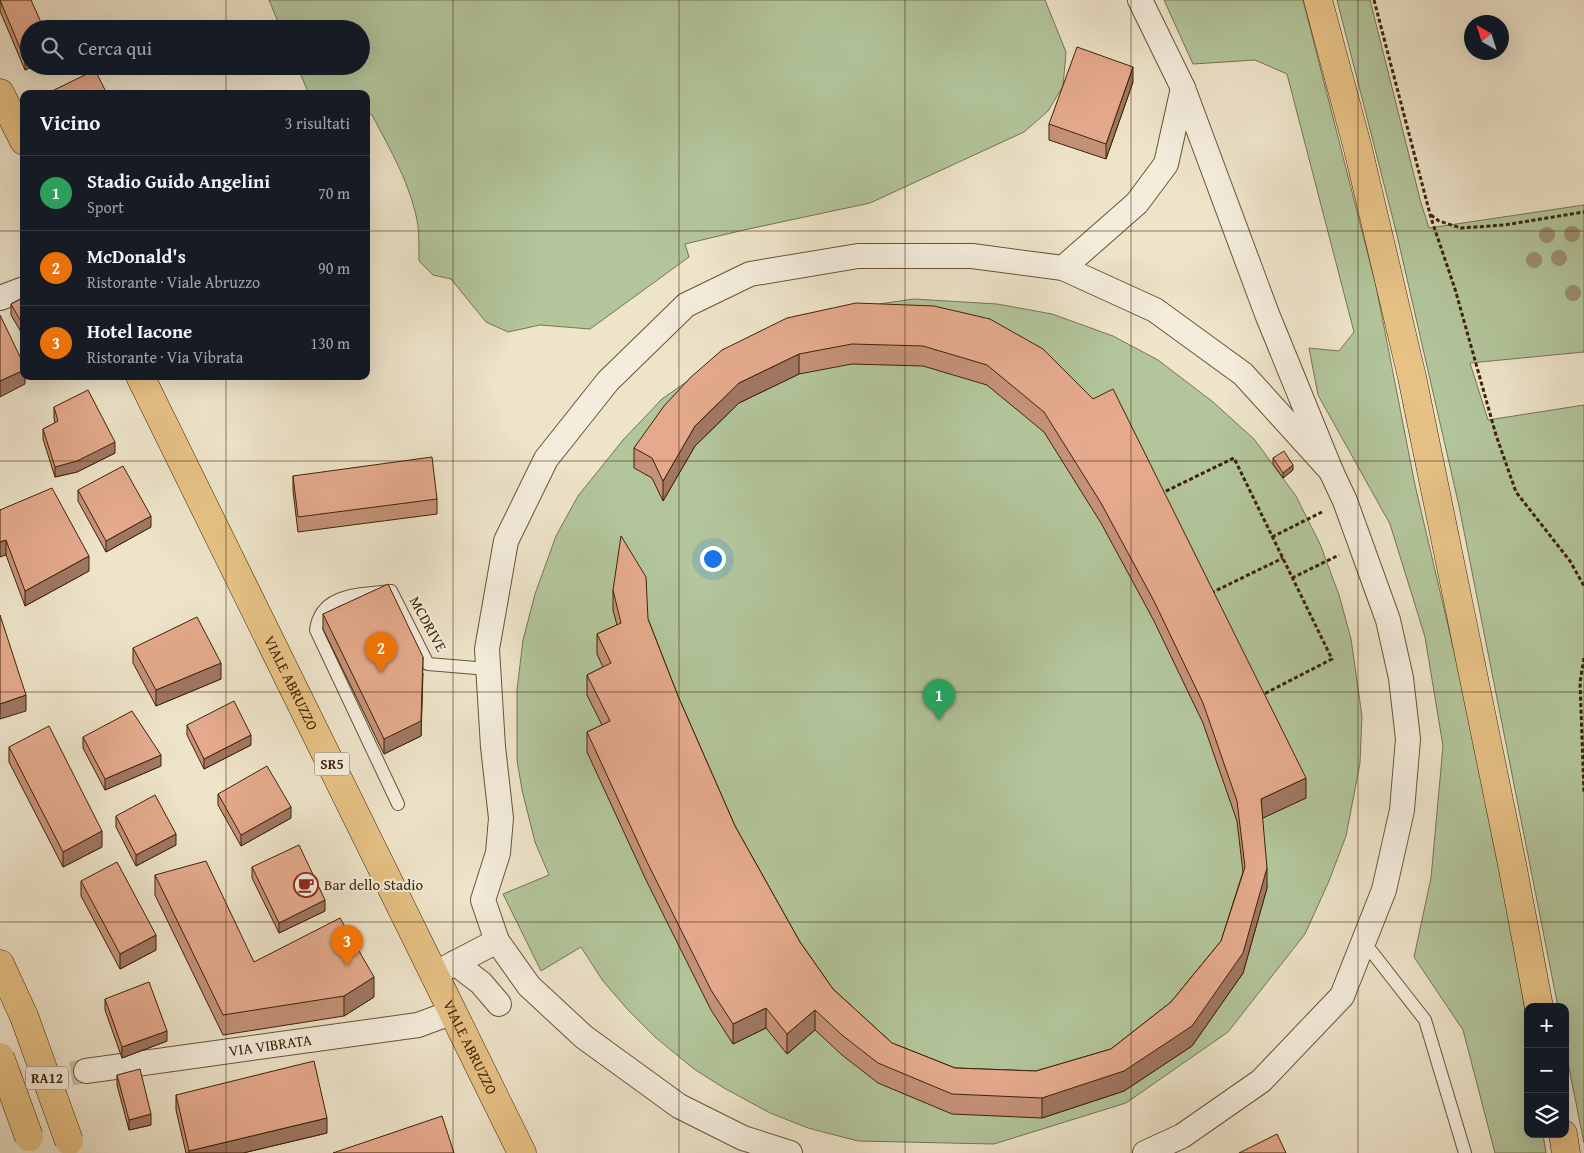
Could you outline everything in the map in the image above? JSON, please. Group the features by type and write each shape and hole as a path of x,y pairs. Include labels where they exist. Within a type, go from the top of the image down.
{"main road":[{"path":"1318,0 1358,150 1412,377 1508,845 1538,1003"},
{"path":"0,93 20,133"},
{"name":"VIALE ABRUZZO","path":"142,380 445,968 453,1012 522,1153"},
{"name":"RA12","path":"0,964 24,1016 71,1147"},
{"name":"RA12","path":"0,1057 31,1145"},
{"path":"1564,1138 1566,1153"}],"street":[{"path":"1140,0 1183,88 1267,314 1361,544 1388,620 1401,678 1408,739 1402,810 1384,890 1342,996 1261,1081 1182,1136 1145,1153"},
{"path":"1062,268 1138,203 1166,164 1183,88"},
{"path":"790,1153 743,1138 680,1106 584,1037 529,986 497,941 483,900 498,853 501,818 493,747 487,649 506,540 546,459 608,381 686,305 750,274 858,256 972,256 1062,268 1155,310 1243,374 1331,471"},
{"path":"0,298 20,290"},
{"path":"445,968 497,941"},
{"path":"445,968 482,984 499,1004"},
{"name":"VIA VIBRATA","path":"86,1071 418,1025 453,1012"}],"lane":[{"name":"MCDRIVE","path":"398,804 316,630 319,616 331,603 342,598 391,591 428,664 488,670"},
{"path":"1364,942 1425,1020 1465,1153"}],"path":[{"path":"1374,0 1430,214 1455,289 1496,435 1516,492 1570,561 1584,586"},
{"path":"1430,214 1439,221 1461,228 1504,224 1584,212"},
{"path":"1158,495 1234,458 1332,660 1257,697"},
{"path":"1272,538 1345,501"},
{"path":"1292,578 1361,544"},
{"path":"1206,596 1283,558"},
{"path":"1584,658 1580,682 1584,793"}],"green space":[{"path":"269,0 1045,0 1066,52 1063,86 1048,111 1024,132 870,203 685,244 689,257 590,329 540,325 508,332 486,322 451,279 433,275 419,261 418,226 411,197 386,141 370,114 370,90 307,90 301,75 370,75 370,20 277,20"},
{"path":"1164,0 1303,0 1376,286 1415,485 1472,728 1507,898 1524,1005 1524,1138 1544,1138 1546,1153 1495,1153 1463,1030 1414,957 1431,878 1443,746 1425,637 1390,524 1318,395 1309,348 1339,351 1354,332 1287,74 1255,60 1193,64"},
{"path":"1337,0 1370,0 1429,228 1584,205 1584,352 1470,363 1488,420 1584,405 1584,1143 1569,1068 1569,1003 1557,1003 1459,506 1397,235"},
{"path":"914,299 997,304 1052,314 1113,336 1158,360 1213,402 1254,439 1296,496 1320,544 1339,595 1351,639 1362,716 1360,763 1346,836 1329,881 1305,934 1228,1032 1126,1103 994,1144 858,1141 808,1128 770,1113 694,1069 655,1037 603,981 581,947 541,971 503,894 549,875 535,842 522,790 517,760 517,690 523,640 535,594 556,536 578,496 623,440 662,399 733,349 850,308"}],"building":[{"path":"0,0 31,0 40,20 20,20 20,48"},
{"path":"1077,47 1133,67 1106,144 1049,124"},
{"path":"85,75 98,75 105,90 54,90"},
{"path":"20,299 20,320 11,304"},
{"path":"856,303 934,306 990,319 1043,349 1093,399 1113,389 1306,778 1261,799 1267,868 1243,953 1192,1026 1124,1071 1042,1098 952,1094 878,1063 842,1035 815,1010 787,1034 766,1008 733,1024 711,990 646,860 587,732 610,721 587,675 611,663 597,634 621,623 613,590 621,536 646,577 648,619 678,696 735,826 800,942 833,989 892,1043 955,1068 1036,1071 1111,1049 1171,1002 1221,941 1245,867 1237,801 1203,703 1154,601 1101,503 1044,412 987,365 923,346 852,344 799,354 739,383 695,426 663,481 652,458 634,448 664,406 691,377 722,350 787,318"},
{"path":"0,315 20,357 20,372 0,381"},
{"path":"88,390 115,442 77,461 55,467 43,429 58,421 54,407"},
{"path":"1284,451 1293,465 1283,473 1273,458"},
{"path":"432,457 437,499 298,517 293,476"},
{"path":"123,466 151,516 106,541 78,490"},
{"path":"52,488 89,556 25,591 6,540 0,542 0,510"},
{"path":"388,584 423,657 421,721 384,739 323,614"},
{"path":"0,615 26,695 0,704"},
{"path":"197,617 221,663 156,690 133,648"},
{"path":"234,701 251,735 204,759 187,725"},
{"path":"132,711 161,755 105,779 83,737"},
{"path":"49,726 102,831 63,852 9,747"},
{"path":"267,766 291,807 241,835 218,794"},
{"path":"155,795 176,834 136,855 116,816"},
{"path":"299,845 325,900 279,923 252,867"},
{"path":"206,861 254,962 340,918 374,977 344,996 223,1015 155,875"},
{"path":"117,862 156,935 120,954 81,881"},
{"path":"149,982 167,1031 122,1047 105,999"},
{"path":"314,1061 327,1118 189,1151 176,1095"},
{"path":"140,1069 151,1114 129,1120 117,1075"},
{"path":"442,1116 454,1153 333,1153"},
{"path":"1277,1134 1286,1153 1239,1153"}],"tunnel":[{"path":"0,1086 86,1071"}],"place":[{"name":"McDonald's","path":"381,673"},
{"name":"Stadio Guido Angelini","path":"939,720"},
{"name":"Bar dello Stadio","path":"306,885"},
{"name":"Hotel Iacone","path":"347,966"}]}
